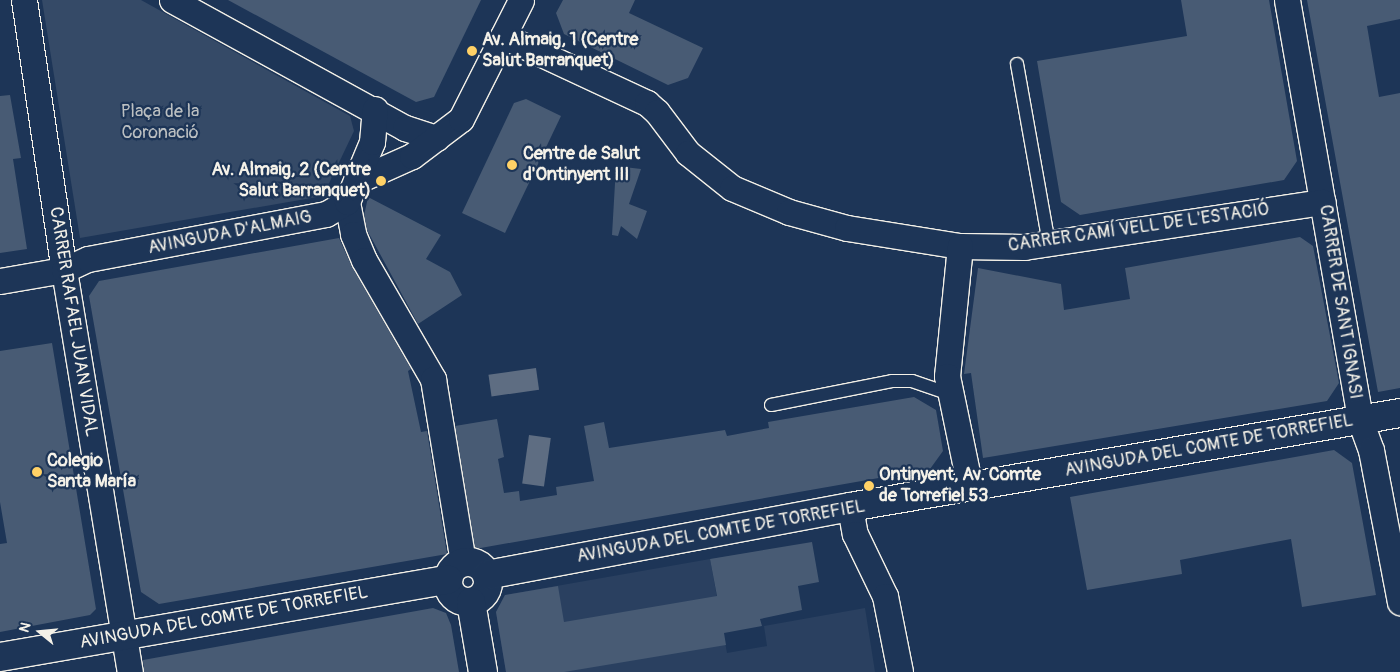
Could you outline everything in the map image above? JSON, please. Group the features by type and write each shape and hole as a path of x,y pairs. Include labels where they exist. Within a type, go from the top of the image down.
{"street":[{"name":"CARRER RAFAEL JUAN VIDAL","path":"24,0 64,270 130,672"},
{"path":"172,0 375,109 405,128 436,138"},
{"path":"504,36 521,0"},
{"name":"CARRER DE SANT IGNASI","path":"1287,0 1360,420 1371,450 1400,602"},
{"name":"AVINGUDA D'ALMAIG","path":"0,280 64,270 88,259 316,217 351,191 412,156 461,119 504,36"},
{"name":"CARRER CAMÍ VELL DE L'ESTACIÓ","path":"504,36 647,104 657,112 688,153 712,175 746,196 828,224 960,246 1016,248 1323,202"},
{"path":"375,109 372,142 351,191 353,234 364,260 433,379 466,573 454,596 471,602 483,672"},
{"path":"960,246 948,360 950,394 970,487"},
{"name":"AVINGUDA DEL COMTE DE TORREFIEL","path":"0,657 466,573 1400,413"},
{"path":"850,508 854,534 885,596 900,672"}],"lane":[{"path":"1017,64 1049,244"},
{"path":"771,405 892,381 912,381 950,394"}],"shaded area":[{"path":"536,368 539,390 492,396 488,375"},
{"path":"529,435 551,438 544,487 522,484"},
{"path":"710,559 727,653 767,646 764,626 865,608 875,672 506,672 496,612 505,595"}],"green space":[{"name":"Plaça de la Coronació","path":"42,0 141,0 350,116 354,131 323,196 80,238"}],"building":[{"path":"228,0 481,0 434,97 416,102"},
{"path":"563,0 635,0 629,13 703,48 688,78 668,85 564,34 556,13"},
{"path":"1181,0 1269,0 1297,161 1284,180 1080,215 1061,202 1037,61 1187,36"},
{"path":"1307,0 1400,0 1400,19 1367,26 1379,97 1400,93 1400,388 1378,392"},
{"path":"10,95 21,158 13,159 27,249 0,253 0,96"},
{"name":"Centre de Salut d'Ontinyent III","path":"526,99 561,116 505,233 462,213 514,103"},
{"path":"616,166 641,169 629,204 647,211 637,239 621,226 618,236 612,235"},
{"path":"368,197 441,235 426,259 450,272 462,295 418,324 367,230 364,216"},
{"path":"1300,237 1313,246 1339,383 1327,401 983,458 971,373 964,374 978,268 1061,284 1064,310 1130,299 1125,268"},
{"path":"339,238 352,267 411,369 408,371 421,432 427,431 447,554 159,604 141,592 89,296 99,281"},
{"name":"Colegio Santa María","path":"52,343 96,609 90,615 0,632 0,544 7,543 0,502 0,351"},
{"path":"914,397 936,410 943,451 930,469 475,549 455,426 497,419 504,457 498,459 504,493 519,491 520,501 557,495 556,487 594,481 584,426 604,422 609,448 725,430 727,436 769,428 768,422"},
{"path":"1334,450 1352,463 1376,595 1302,607 1291,539 1180,560 1182,574 1087,590 1070,497"},
{"path":"812,542 819,582 798,586 802,610 760,619 762,626 724,633 726,645 564,672 506,672 496,612 505,595 558,586 564,622 717,596 710,559"},
{"path":"433,608 446,613 451,625 459,672 144,672 143,660"}],"place":[{"name":"Av. Almaig, 1 (Centre Salut Barranquet)","path":"472,51"},
{"name":"Centre de Salut d'Ontinyent III","path":"512,165"},
{"name":"Av. Almaig, 2 (Centre Salut Barranquet)","path":"381,181"},
{"name":"Colegio Santa María","path":"37,472"},
{"name":"Ontinyent, Av. Comte de Torrefiel 53","path":"869,486"}]}
